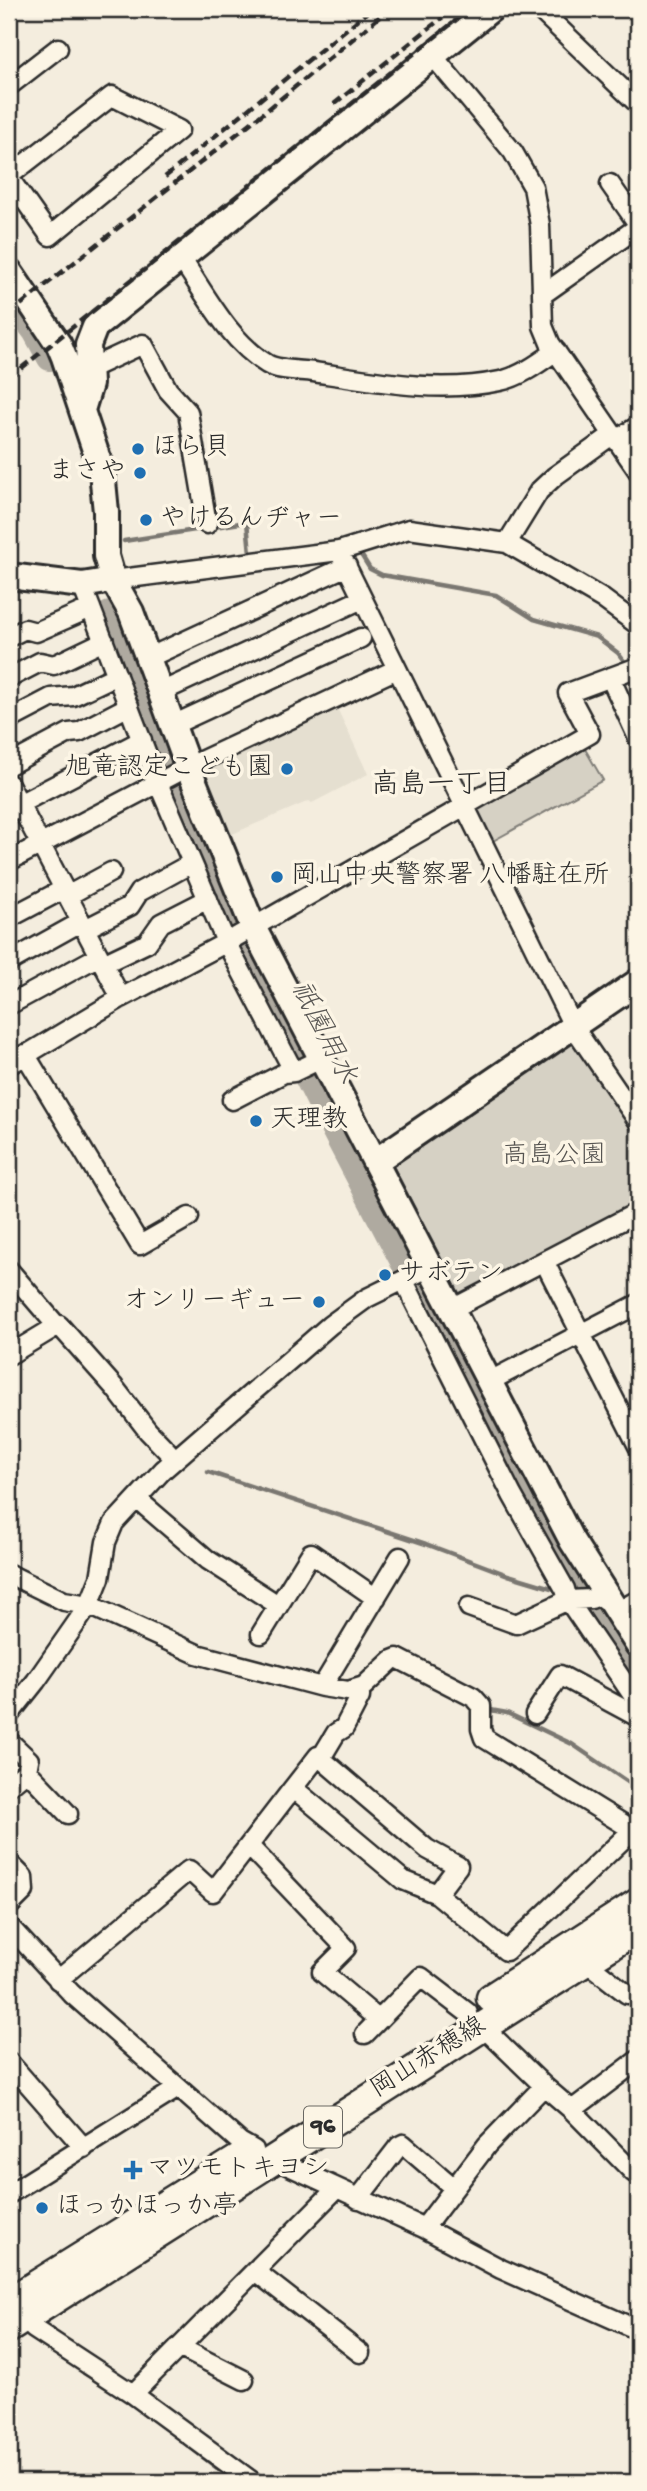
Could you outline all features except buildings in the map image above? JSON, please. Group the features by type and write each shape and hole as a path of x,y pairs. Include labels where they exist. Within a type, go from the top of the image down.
{"main road":[{"name":"岡山赤穂線","path":"12,2313 475,2020 638,1903"},
{"name":"岡山赤穂線","path":"475,2020 585,1961 638,1928"}],"street":[{"path":"82,410 90,384 88,345 95,327 491,9"},
{"path":"539,9 638,104"},
{"path":"9,86 58,48"},
{"path":"433,56 513,152 533,187 540,225 543,326 556,351 638,471"},
{"path":"112,96 179,130 50,236 9,177 112,96"},
{"path":"542,295 638,225 610,184"},
{"path":"180,257 229,329 254,354 270,365 433,387 515,377 556,351"},
{"path":"9,271 59,345 102,471 106,556 113,580 131,612 173,726 172,775 192,863 227,941 305,1067 376,1161 415,1275 524,1488 591,1598 638,1644"},
{"path":"89,369 143,344 168,390 188,412 207,524"},
{"path":"507,543 539,491 555,476 614,438 638,426"},
{"path":"148,658 343,559 409,529 507,543 603,599 638,625"},
{"path":"9,576 82,584 343,559"},
{"path":"343,559 573,1026 638,1121"},
{"path":"82,584 142,740 172,775 250,929 305,1067"},
{"path":"161,692 362,599"},
{"path":"9,637 25,629 36,632 91,608"},
{"path":"173,726 361,638"},
{"path":"9,678 40,662 54,665 104,641"},
{"path":"9,861 172,775 397,669"},
{"path":"9,1065 121,998 250,929 352,868 464,808 590,734 568,693 627,671 638,738"},
{"path":"9,720 51,698 73,696 117,675"},
{"path":"9,765 69,733 79,732 129,706"},
{"path":"14,808 142,740"},
{"path":"9,784 14,808 40,845 121,998"},
{"path":"9,962 130,906 139,892 192,863"},
{"path":"9,918 111,872"},
{"path":"9,1004 101,960 147,943 161,923 208,899"},
{"path":"376,1161 638,982"},
{"path":"25,1054 140,1245 189,1217"},
{"path":"232,1100 284,1073 305,1067"},
{"path":"452,1309 638,1212"},
{"path":"544,1261 638,1446"},
{"path":"9,1270 114,1387 148,1431 175,1458"},
{"path":"415,1275 452,1309 490,1381 524,1488 572,1541 591,1598 638,1703"},
{"path":"9,1715 89,1605 100,1578 106,1542 114,1523 175,1458 330,1325 367,1298 415,1275"},
{"path":"490,1381 638,1304"},
{"path":"9,1354 57,1326"},
{"path":"137,1499 208,1560 278,1605"},
{"path":"261,1634 310,1553 376,1598"},
{"path":"322,1687 400,1557"},
{"path":"9,1574 64,1601 89,1605 197,1654 322,1687 360,1693"},
{"path":"469,1607 516,1624 591,1598"},
{"path":"293,1788 403,1880 437,1894 506,1951 635,1827 484,1738 481,1708 473,1697 397,1658 360,1693 344,1728 336,1733 321,1758"},
{"path":"535,1714 560,1675 638,1717"},
{"path":"9,1741 29,1760 27,1771 9,1787"},
{"path":"58,1980 189,1870 213,1892 318,1756 428,1849 458,1866 437,1894"},
{"path":"27,1771 68,1814"},
{"path":"249,1846 345,1948 322,1972 379,2020"},
{"path":"9,1863 23,1877 24,1891 9,1906"},
{"path":"9,1926 58,1980 240,2142 424,2228 501,2269 638,2330"},
{"path":"585,1961 627,1994"},
{"path":"365,2034 421,1977 475,2020 637,2174"},
{"path":"572,2110 638,2060"},
{"path":"9,2063 83,2148"},
{"path":"424,2228 487,2145 544,2086"},
{"path":"9,2194 178,2088"},
{"path":"358,2199 403,2144 454,2188"},
{"path":"133,2394 336,2189"},
{"path":"255,2271 360,2353"},
{"path":"12,2313 133,2394 253,2482"},
{"path":"179,2347 244,2380"}],"shaded area":[{"name":"旭竜認定こども園","path":"336,706 368,774 312,803 309,801 230,835 205,775 209,765"}],"green space":[{"path":"585,749 603,780 491,842 473,810"},
{"name":"高島公園","path":"577,1041 638,1130 638,1209 469,1296 459,1293 393,1166"}],"waterway":[{"name":"祇園用水","path":"9,297 35,331 50,358"},
{"path":"124,541 247,522 250,553"},
{"path":"360,553 370,569 382,575 496,595 534,619 597,637 618,653 627,665"},
{"name":"祇園用水","path":"110,614 166,767 232,928 322,1107 520,1485 580,1593 638,1684"},
{"path":"208,1472 558,1590"},
{"path":"9,1564 37,1578"},
{"path":"90,1615 162,1648"},
{"path":"209,1666 288,1687"},
{"path":"485,1709 507,1713 572,1744 638,1789"},
{"path":"84,2373 108,2388"},
{"path":"164,2427 235,2482"}],"railway":[{"path":"165,177 371,9"},
{"path":"9,314 266,111 389,9"},
{"path":"334,104 453,9"},
{"path":"9,378 470,9"}],"place":[{"name":"ほら貝","path":"138,449"},
{"name":"まさや","path":"140,473"},
{"name":"やけるんヂャー","path":"146,520"},
{"name":"旭竜認定こども園","path":"287,769"},
{"name":"岡山中央警察署 八幡駐在所","path":"277,877"},
{"name":"天理教","path":"256,1121"},
{"name":"サボテン","path":"385,1275"},
{"name":"オンリーギュー","path":"319,1302"},
{"name":"マツモトキヨシ","path":"133,2170"},
{"name":"ほっかほっか亭","path":"42,2208"}],"district":[{"name":"高島一丁目","path":"441,786"}]}
